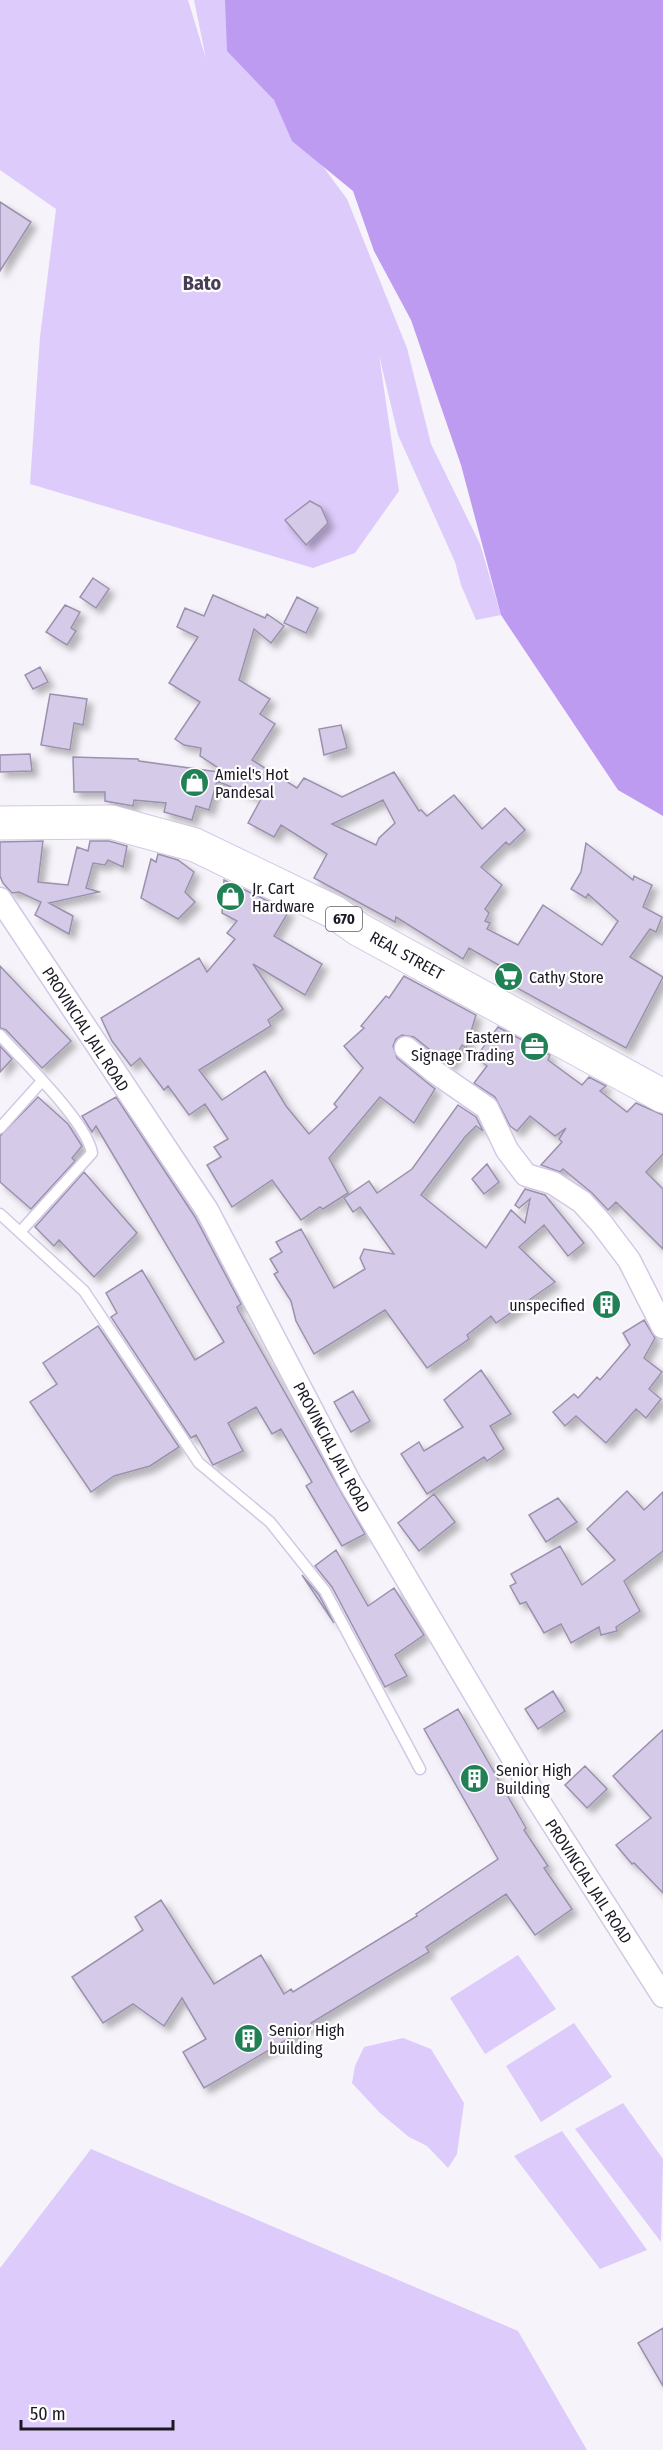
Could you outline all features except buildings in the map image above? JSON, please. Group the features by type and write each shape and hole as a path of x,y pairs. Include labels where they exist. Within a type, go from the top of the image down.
{"main road":[{"name":"REAL STREET","path":"0,822 111,822 195,845 334,912 358,928 663,1096"}],"street":[{"name":"PROVINCIAL JAIL ROAD","path":"0,899 207,1210 350,1483 534,1794 663,1996"},
{"path":"406,1048 435,1072 487,1108 507,1149 526,1175 553,1183 582,1202 629,1260 663,1327"}],"lane":[{"path":"0,1035 90,1140 92,1153 20,1232"},
{"path":"0,1128 42,1082"},
{"path":"0,1214 84,1291 199,1463 270,1522 325,1591 420,1769"}],"shaded area":[{"path":"0,0 188,0 206,59 194,0 228,0 274,100 347,199 407,348 431,444 480,544 501,615 476,620 461,585 455,562 398,435 379,355 399,491 355,553 313,568 30,484 40,337 56,209 0,170"},
{"path":"225,0 663,0 663,816 618,790 501,615 461,465 411,320 374,251 353,191 292,141 274,100 227,51"},
{"path":"518,1955 556,2009 485,2054 450,1998"},
{"path":"574,2023 612,2077 541,2122 506,2066"},
{"path":"403,2038 431,2049 464,2103 457,2154 448,2168 427,2146 409,2137 379,2112 352,2083 355,2066 364,2047"},
{"path":"623,2103 663,2159 661,2242 575,2129"},
{"path":"562,2131 647,2250 600,2269 514,2156"},
{"path":"91,2149 518,2331 587,2450 0,2450 0,2268"}],"place":[{"name":"Amiel's Hot Pandesal","path":"194,783"},
{"name":"Jr. Cart Hardware","path":"231,897"},
{"name":"Cathy Store","path":"508,977"},
{"name":"Eastern Signage Trading","path":"535,1046"},
{"name":"unspecified","path":"606,1305"},
{"name":"Senior High Building","path":"475,1779"},
{"name":"Senior High building","path":"248,2039"}],"district":[{"name":"Bato","path":"202,283"}]}
